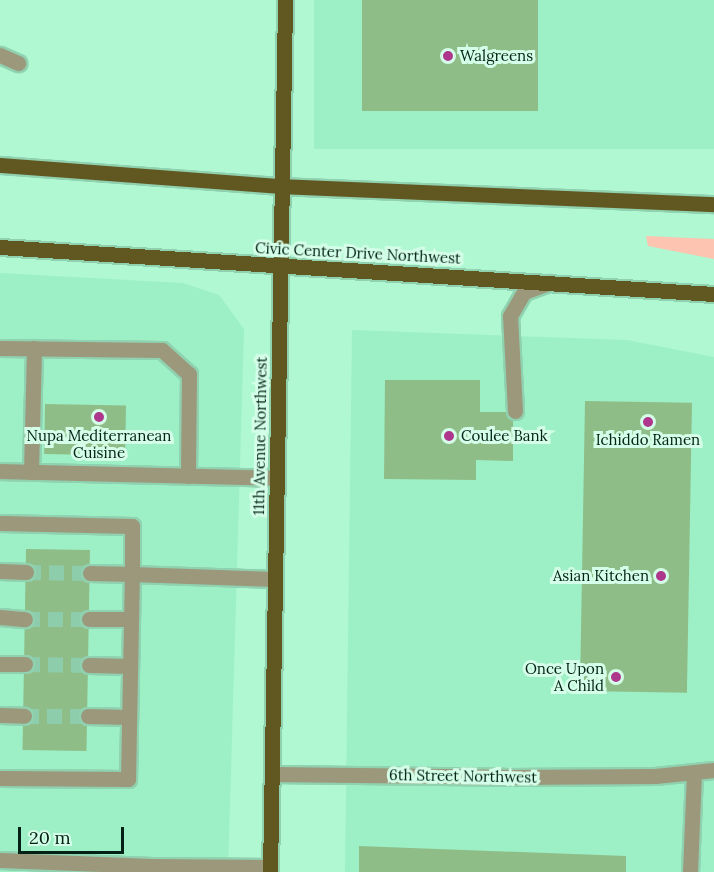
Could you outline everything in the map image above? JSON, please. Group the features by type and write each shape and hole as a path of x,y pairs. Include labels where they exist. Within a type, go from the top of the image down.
{"main road":[{"name":"11th Avenue Northwest","path":"270,869 285,0"},
{"path":"0,165 280,186 714,204"},
{"name":"Civic Center Drive Northwest","path":"0,247 714,294"}],"street":[{"path":"0,55 18,63"},
{"path":"515,411 510,316 513,307 524,292 554,282"},
{"path":"0,348 162,350 189,374 188,477"},
{"path":"31,472 34,348"},
{"path":"0,471 277,478"},
{"path":"0,523 132,526 128,779 0,778"},
{"path":"0,571 26,572"},
{"path":"90,573 275,579"},
{"path":"0,617 25,619"},
{"path":"89,619 131,619"},
{"path":"0,664 25,664"},
{"path":"89,665 130,666"},
{"path":"0,716 24,716"},
{"path":"88,716 129,717"},
{"name":"6th Street Northwest","path":"272,774 655,776 714,770"},
{"path":"690,872 694,772"},
{"path":"0,860 152,869 270,869"}],"shaded area":[{"path":"314,0 714,0 714,149 314,149"},
{"path":"646,236 714,239 714,259 648,246"},
{"path":"0,273 183,283 219,295 244,329 228,872 0,872"},
{"path":"352,330 627,340 714,357 714,872 345,872"}],"building":[{"name":"Walgreens","path":"362,0 538,0 538,111 362,111"},
{"name":"Coulee Bank","path":"385,380 480,380 480,412 513,412 513,461 476,460 476,480 384,479"},
{"path":"585,401 692,403 687,693 580,691"},
{"path":"45,404 126,405 125,455 44,454"},
{"path":"26,549 90,550 86,751 22,750"},
{"path":"359,846 626,856 626,872 359,872"}],"tunnel":[{"path":"26,572 90,573"},
{"path":"25,619 89,619"},
{"path":"25,664 89,665"},
{"path":"24,716 88,716"}],"place":[{"name":"Walgreens","path":"448,56"},
{"name":"Nupa Mediterranean Cuisine","path":"99,417"},
{"name":"Ichiddo Ramen","path":"648,422"},
{"name":"Coulee Bank","path":"449,436"},
{"name":"Asian Kitchen","path":"661,576"},
{"name":"Once Upon A Child","path":"616,677"}]}
